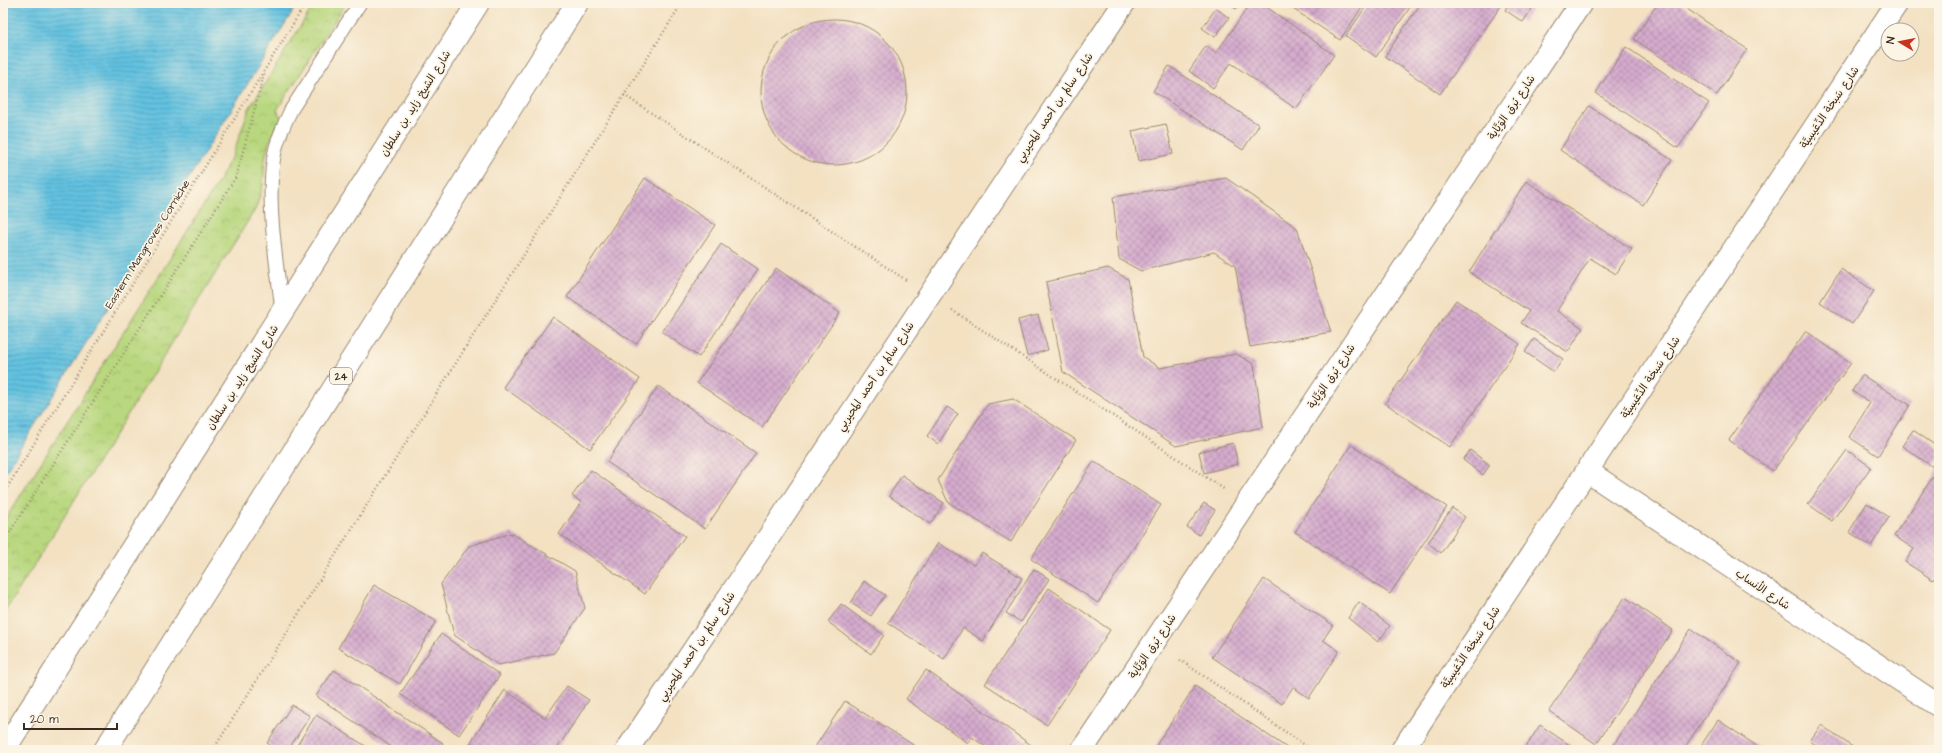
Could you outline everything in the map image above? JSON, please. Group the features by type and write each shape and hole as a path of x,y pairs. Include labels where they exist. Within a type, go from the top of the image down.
{"main road":[{"name":"شارع الشيخ زايد بن سلطان","path":"4,750 478,3"},
{"name":"24","path":"105,750 577,3"},
{"name":"شارع سالم بن أحمد المحيربي","path":"627,750 1124,3"},
{"name":"شارع بُرق الوَيَّاية","path":"1082,750 1581,3"},
{"name":"شارع سَبخة الدِّعَيسِيَّة","path":"1402,750 1897,3"},
{"name":"شارع الأنساب","path":"1587,471 1939,706"}],"lane":[{"path":"282,314 272,209 272,168 276,148 282,128 291,110 360,3"}],"path":[{"name":"Eastern Mangroves Corniche","path":"3,494 306,3"},
{"path":"212,750 682,3"},
{"path":"3,543 236,177 266,67"},
{"path":"1180,660 1312,750"}],"green space":[{"path":"315,3 346,3 277,110 282,120 269,142 265,159 263,185 256,208 3,615 3,523 219,181 233,154 249,109"}],"water":[{"path":"3,3 298,3 3,476"}],"building":[{"path":"1228,3 1241,3 1236,9"},
{"path":"1251,3 1261,3 1334,55 1296,109 1231,63 1213,88 1189,71 1206,46 1216,53"},
{"path":"1284,3 1365,3 1340,40"},
{"path":"1368,3 1413,3 1376,57 1346,36"},
{"path":"1421,3 1503,3 1440,94 1385,56"},
{"path":"1509,3 1536,3 1523,22 1505,10"},
{"path":"1658,3 1678,3 1747,49 1717,95 1634,39"},
{"path":"1216,8 1229,18 1215,37 1202,28"},
{"path":"827,19 841,19 869,27 881,35 891,45 902,64 906,78 906,106 899,127 891,139 881,149 862,160 841,165 827,165 799,157 787,149 777,139 766,120 761,99 761,85 769,57 777,45 787,35 806,24"},
{"path":"1626,47 1709,103 1678,148 1596,93"},
{"path":"1169,66 1259,125 1243,150 1153,91"},
{"path":"1589,106 1672,160 1643,205 1560,150"},
{"path":"1166,124 1173,154 1138,161 1132,131"},
{"path":"645,178 715,225 636,344 567,297"},
{"path":"1226,178 1297,228 1331,332 1250,347 1235,266 1214,252 1141,271 1119,259 1113,197"},
{"path":"1526,181 1632,249 1616,274 1590,258 1557,311 1583,328 1568,352 1521,323 1529,311 1469,272"},
{"path":"721,244 758,269 699,357 662,332"},
{"path":"776,268 840,313 762,427 697,383"},
{"path":"1108,268 1128,279 1143,357 1160,368 1236,354 1254,364 1263,427 1176,446 1063,372 1046,282"},
{"path":"1841,269 1874,291 1852,324 1820,302"},
{"path":"1456,300 1520,344 1450,447 1385,403"},
{"path":"1038,315 1048,350 1027,356 1018,320"},
{"path":"553,317 640,379 590,449 503,387"},
{"path":"1806,331 1851,363 1773,471 1729,440"},
{"path":"1534,339 1563,359 1554,372 1525,352"},
{"path":"1862,375 1910,405 1878,456 1849,437 1870,403 1852,391"},
{"path":"658,386 756,453 705,529 607,462"},
{"path":"1013,399 1076,440 1011,542 948,502 938,480 988,404"},
{"path":"947,407 958,414 938,444 927,436"},
{"path":"1913,430 1939,448 1939,458 1933,467 1902,446"},
{"path":"1233,443 1238,464 1204,473 1199,452"},
{"path":"1351,445 1447,507 1390,594 1295,532"},
{"path":"1470,450 1490,465 1483,475 1463,460"},
{"path":"1847,450 1871,467 1832,521 1808,504"},
{"path":"1094,461 1161,505 1098,603 1031,559"},
{"path":"1939,467 1939,571 1933,580 1905,562 1914,549 1894,536"},
{"path":"591,470 685,536 645,594 559,534 581,502 572,496"},
{"path":"902,475 944,503 930,524 889,496"},
{"path":"1204,503 1215,510 1199,535 1187,527"},
{"path":"1867,503 1889,517 1871,546 1849,532"},
{"path":"1452,508 1465,517 1441,553 1428,543"},
{"path":"511,533 575,571 585,608 554,653 498,665 454,635 441,584 469,546"},
{"path":"938,543 974,565 982,553 1022,578 983,641 963,628 944,659 888,623"},
{"path":"1034,569 1049,579 1021,622 1006,613"},
{"path":"1264,579 1333,625 1323,640 1339,651 1309,698 1293,687 1282,704 1212,657"},
{"path":"864,581 885,595 871,616 851,603"},
{"path":"374,585 436,621 400,684 338,648"},
{"path":"1049,588 1110,630 1047,725 985,684"},
{"path":"1625,597 1673,630 1596,744 1549,711"},
{"path":"1359,602 1390,626 1378,642 1348,618"},
{"path":"841,604 884,635 871,654 828,622"},
{"path":"1691,629 1741,663 1683,750 1616,750 1612,747"},
{"path":"441,634 500,675 459,735 400,694"},
{"path":"334,670 443,743 438,750 396,750 316,696"},
{"path":"926,670 1038,750 990,750 972,737 968,743 906,699"},
{"path":"567,686 589,700 556,750 476,750 469,745 505,690 545,718"},
{"path":"1195,686 1290,750 1153,750"},
{"path":"845,701 921,750 813,750"},
{"path":"292,705 310,716 288,750 277,750 267,743"},
{"path":"316,715 372,750 294,750"},
{"path":"1718,720 1763,750 1698,750"},
{"path":"1540,725 1577,750 1524,750"},
{"path":"1821,725 1857,750 1823,750 1810,741"}]}
